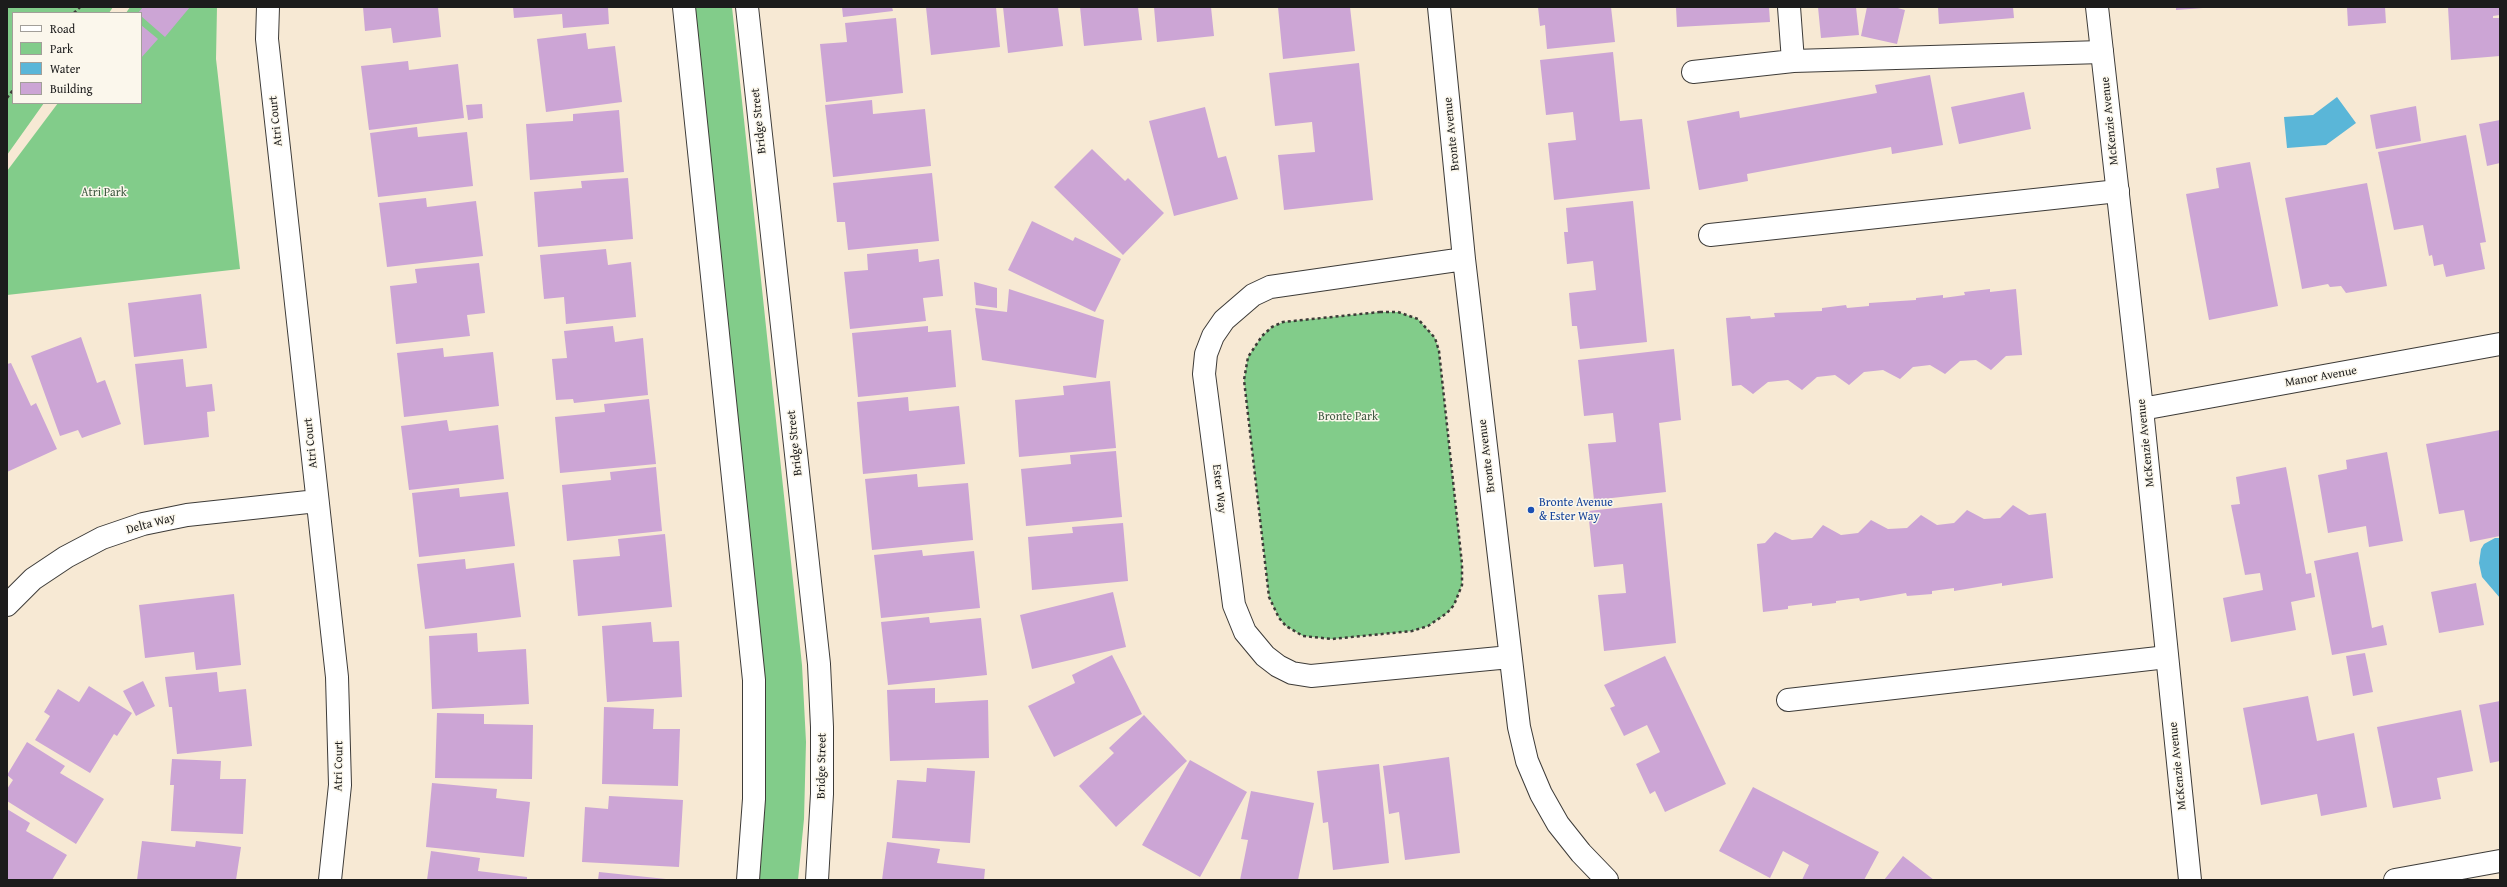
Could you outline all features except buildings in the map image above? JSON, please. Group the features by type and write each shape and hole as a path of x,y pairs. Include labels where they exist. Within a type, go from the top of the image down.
{"street":[{"name":"Atri Court","path":"268,7 267,39 340,722 340,785 330,880"},
{"path":"684,7 754,680 754,792 748,880"},
{"name":"Bridge Street","path":"746,7 819,664 822,727 822,794 816,880"},
{"name":"Bronte Avenue","path":"1439,7 1464,259 1519,727 1527,761 1541,794 1558,824 1581,853 1607,880"},
{"path":"1789,7 1793,61"},
{"name":"McKenzie Avenue","path":"2097,7 2142,408 2190,880"},
{"path":"1693,72 1793,61 2102,52"},
{"path":"1710,235 2118,191"},
{"name":"Ester Way","path":"1464,259 1270,287 1253,295 1224,320 1213,336 1206,354 1204,374 1234,605 1245,632 1264,656 1292,673 1311,676 1510,657"},
{"name":"Manor Avenue","path":"2142,408 2500,344"},
{"name":"Delta Way","path":"7,605 33,579 66,557 102,538 143,524 187,515 317,501"},
{"path":"1788,700 2167,658"},
{"path":"2395,880 2500,861"}],"path":[{"path":"1398,312 1418,319 1435,338 1441,363 1463,577 1459,595 1447,613 1428,626 1412,630 1315,639 1303,636 1286,626 1273,608 1269,597 1244,380 1248,357 1253,346 1272,327 1295,319 1398,312"}],"green space":[{"path":"7,7 113,7 110,12 12,12 12,104 43,104 7,155"},
{"name":"Atri Park","path":"130,7 217,7 216,59 240,269 7,295 7,171 57,104 142,104 142,12 127,12"},
{"path":"694,7 732,7 802,665 806,742 804,819 798,880 758,880 765,804 764,712"},
{"name":"Bronte Park","path":"1380,312 1398,312 1418,319 1435,338 1439,351 1462,564 1462,585 1454,605 1447,613 1428,626 1412,631 1332,639 1303,636 1286,626 1279,618 1269,597 1244,380 1248,357 1262,336 1272,327 1283,322"}],"water":[{"path":"2337,97 2356,123 2326,145 2287,148 2284,117 2313,115"},
{"path":"2495,538 2500,538 2500,598 2482,577 2479,563 2481,549 2484,544"}],"place":[{"name":"Bronte Avenue & Ester Way","path":"1531,510"}]}
